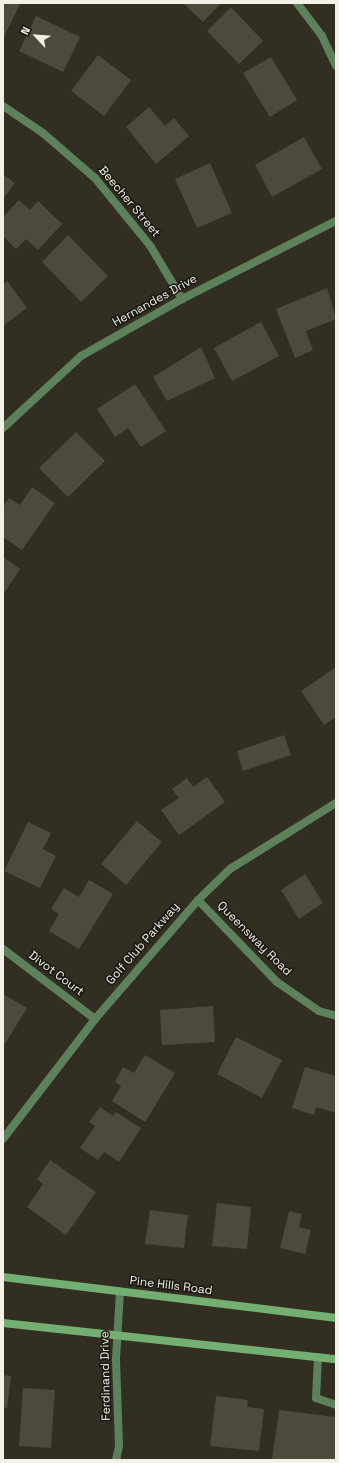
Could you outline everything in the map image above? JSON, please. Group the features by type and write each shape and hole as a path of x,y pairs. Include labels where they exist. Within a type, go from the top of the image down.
{"main road":[{"name":"Pine Hills Road","path":"3,1277 336,1318"},
{"path":"3,1323 336,1359"}],"street":[{"path":"297,3 322,36 336,66"},
{"name":"Beecher Street","path":"3,106 43,133 95,178 151,247 182,299"},
{"name":"Hernandes Drive","path":"3,428 82,356 182,299 336,221"},
{"name":"Golf Club Parkway","path":"3,1139 95,1019 198,900 230,869 336,803"},
{"name":"Queensway Road","path":"198,900 277,982 319,1011 336,1016"},
{"name":"Divot Court","path":"3,949 95,1019"},
{"name":"Ferdinand Drive","path":"116,1460 119,1446 117,1336 120,1292"},
{"path":"318,1357 316,1398 336,1405"}],"building":[{"path":"3,3 20,4 3,39"},
{"path":"183,3 221,3 203,22"},
{"path":"231,7 263,41 239,64 207,31"},
{"path":"36,16 80,37 63,72 19,51"},
{"path":"98,55 131,80 104,116 71,91"},
{"path":"271,57 297,100 270,117 243,73"},
{"path":"149,107 165,126 174,118 189,136 156,164 126,127"},
{"path":"304,137 322,169 272,197 255,165"},
{"path":"210,163 232,213 197,228 175,179"},
{"path":"3,174 15,183 3,199"},
{"path":"19,200 30,210 38,201 62,224 38,250 26,239 16,249 3,236 3,217"},
{"path":"68,235 108,276 81,302 42,262"},
{"path":"7,281 27,308 3,326 3,285"},
{"path":"327,288 336,319 306,331 313,350 295,358 276,309"},
{"path":"261,322 279,356 232,381 214,348"},
{"path":"201,347 215,378 167,401 153,377"},
{"path":"135,384 166,431 141,447 128,428 115,437 97,409"},
{"path":"76,432 105,461 68,497 39,468"},
{"path":"32,487 55,503 22,550 3,537 3,506 9,498 20,505"},
{"path":"3,557 20,569 3,595"},
{"path":"336,667 336,717 324,725 301,691"},
{"path":"284,735 291,755 243,771 237,751"},
{"path":"207,777 225,802 179,835 161,810 179,798 172,789 187,778 193,787"},
{"path":"137,821 162,842 126,885 101,864"},
{"path":"28,822 51,833 43,849 56,856 40,888 4,871"},
{"path":"305,874 323,903 299,919 281,890"},
{"path":"89,880 113,894 79,949 49,931 59,914 51,909 64,888 79,897"},
{"path":"3,994 27,1008 3,1047"},
{"path":"213,1006 215,1042 162,1045 160,1010"},
{"path":"236,1037 282,1060 262,1098 217,1074"},
{"path":"145,1055 175,1073 145,1122 112,1101 121,1086 115,1082 123,1067 134,1073"},
{"path":"305,1067 336,1076 336,1113 316,1107 314,1115 292,1108"},
{"path":"100,1107 113,1116 116,1112 141,1128 119,1162 104,1152 98,1160 80,1148 95,1126 89,1122"},
{"path":"50,1160 96,1192 66,1235 27,1207 43,1184 37,1179"},
{"path":"217,1203 251,1207 247,1249 212,1246"},
{"path":"150,1210 188,1215 184,1248 145,1244"},
{"path":"289,1211 302,1214 299,1227 311,1230 305,1254 280,1248"},
{"path":"3,1375 11,1376 7,1408 3,1407"},
{"path":"23,1388 55,1390 51,1448 19,1446"},
{"path":"216,1396 248,1400 247,1407 264,1409 259,1451 210,1446"},
{"path":"279,1410 336,1417 336,1460 272,1460"}]}
